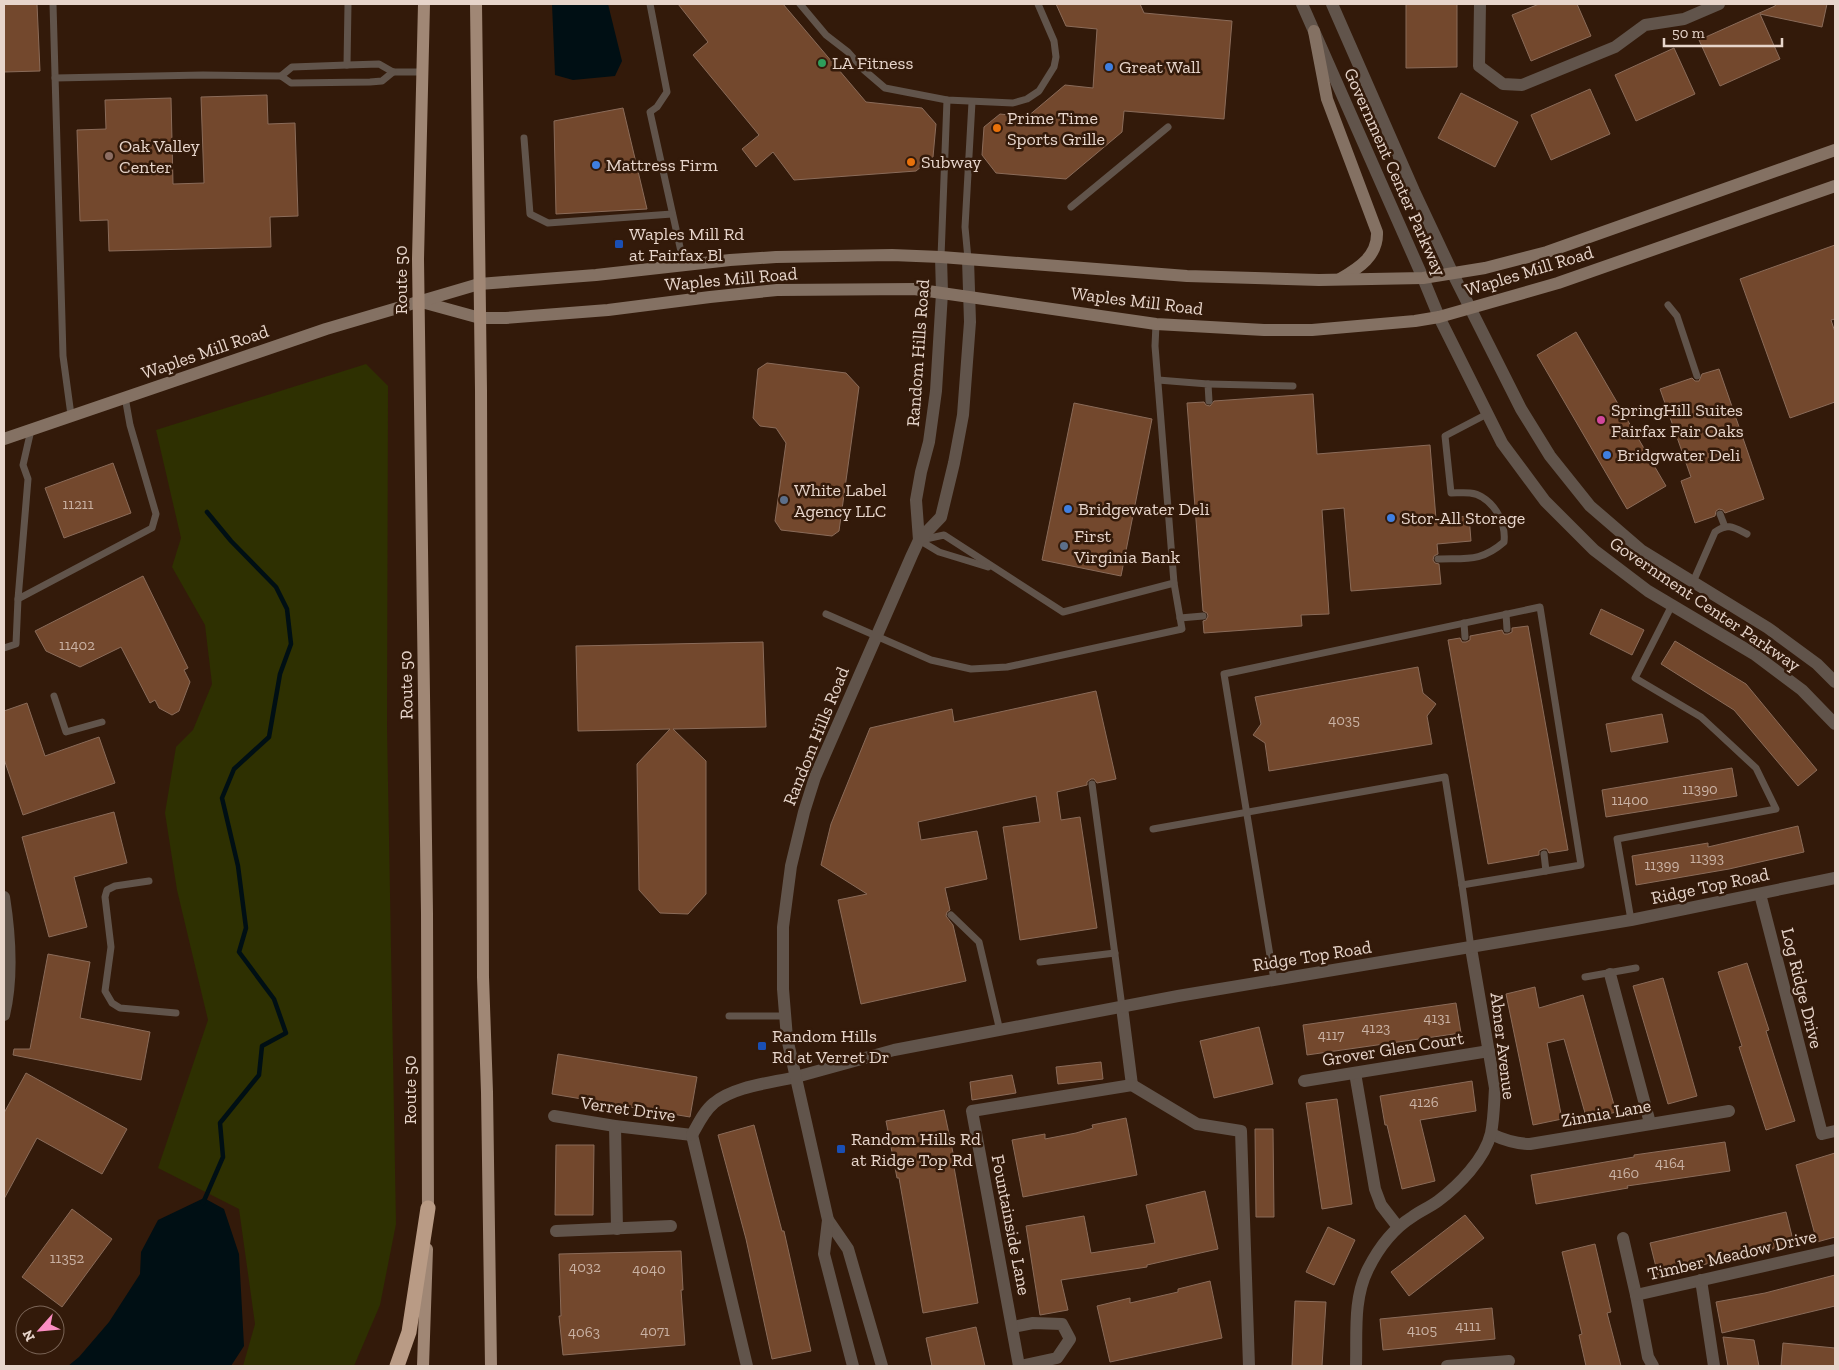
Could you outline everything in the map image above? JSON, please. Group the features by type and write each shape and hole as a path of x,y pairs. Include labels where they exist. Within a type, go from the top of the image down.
{"highway":[{"path":"398,1366 409,1332 428,1208"}],"main road":[{"name":"Route 50","path":"423,1366 428,1208 427,913 418,301 424,4"},
{"path":"476,4 480,318 483,967 487,1092 490,1366"},
{"path":"1314,31 1327,99 1377,232 1377,240 1366,260 1355,271 1339,280"},
{"name":"Waples Mill Road","path":"4,439 326,329 479,284 596,275 776,257 892,256 941,257 1187,276 1280,280 1423,278 1453,274 1515,261 1547,252 1835,150"},
{"name":"Waples Mill Road","path":"418,301 480,318 512,318 608,310 777,290 892,289 942,292 1156,324 1264,330 1312,330 1439,317 1558,283 1835,186"}],"street":[{"name":"Government Center Parkway","path":"1302,4 1439,317 1502,443 1545,501 1594,550 1648,591 1754,654 1802,690 1835,724"},
{"name":"Government Center Parkway","path":"1332,4 1414,191 1453,274 1531,424 1550,456 1590,506 1641,550 1768,628 1817,664 1835,682"},
{"path":"1480,4 1479,66 1503,84 1522,86 1615,47 1645,25 1684,20 1719,4"},
{"name":"Random Hills Road","path":"919,540 916,500 929,442 936,390 942,292 941,257"},
{"name":"Random Hills Road","path":"853,1366 824,1254 828,1220 787,1038 783,989 783,927 791,866 804,812 815,777 919,540 941,517 964,415 970,322 968,259"},
{"name":"Ridge Top Road","path":"796,1077 894,1050 1274,980 1631,920 1835,878"},
{"name":"Log Ridge Drive","path":"1760,894 1822,1134 1835,1131"},
{"path":"4,897 8,919 4,1015"},
{"name":"Abner Avenue","path":"1356,1366 1357,1308 1367,1270 1398,1227 1436,1203 1458,1185 1475,1164 1491,1134 1494,1088 1471,948"},
{"path":"1610,974 1650,1123"},
{"path":"1122,1007 1132,1085 1197,1124 1241,1131 1249,1366"},
{"name":"Grover Glen Court","path":"1304,1081 1489,1051"},
{"path":"1356,1073 1375,1188 1381,1205 1398,1227"},
{"name":"Verret Drive","path":"554,1116 615,1126 692,1135 714,1103 735,1091 796,1077"},
{"name":"Fountainside Lane","path":"1013,1327 1034,1323 1062,1324 1070,1339 1057,1358 1020,1366 972,1112 1132,1085"},
{"name":"Zinnia Lane","path":"1491,1134 1503,1140 1530,1144 1729,1111"},
{"path":"615,1126 617,1228"},
{"path":"692,1135 747,1366"},
{"name":"Random Hills Road","path":"828,1220 848,1250 882,1366"},
{"path":"556,1231 671,1226"},
{"path":"1623,1238 1648,1357 1653,1366"},
{"name":"Timber Meadow Drive","path":"1636,1295 1835,1250"},
{"path":"1701,1280 1714,1366"},
{"path":"1447,1366 1509,1361"}],"lane":[{"path":"53,4 63,356 71,415"},
{"path":"347,65 348,4"},
{"path":"650,4 667,92 657,107 650,112 684,265"},
{"path":"800,4 826,35 848,52 864,70 885,88 947,100 1013,104 1027,99 1039,91 1054,67 1056,57 1054,41 1038,4"},
{"path":"281,76 292,67 379,64 393,72 422,72"},
{"path":"55,78 202,75 281,76 291,83 370,82 382,81 393,72"},
{"path":"941,257 947,100"},
{"path":"968,259 965,226 972,102"},
{"path":"1070,207 1168,127"},
{"path":"524,138 530,214 548,223 672,214"},
{"path":"1668,305 1677,316 1697,376"},
{"path":"826,614 875,637 939,662 971,669 1007,668 1182,629 1174,584 1158,380 1156,324"},
{"path":"1158,380 1208,384 1293,386"},
{"path":"1208,384 1209,401"},
{"path":"18,599 152,528 156,514 130,425 125,397"},
{"path":"1438,559 1480,557 1492,552 1504,542 1505,531 1501,519 1482,497 1468,492 1450,493 1444,436 1487,414"},
{"path":"4,648 16,644 28,479 23,464 31,429"},
{"path":"1720,514 1725,527"},
{"path":"1693,582 1715,532 1722,527 1733,527 1747,534"},
{"path":"919,540 944,536 1063,612 1174,584"},
{"path":"919,540 938,552 996,569"},
{"path":"1631,920 1616,839 1776,809 1756,768 1736,748 1701,716 1635,678 1672,605"},
{"path":"1274,980 1224,674 1540,607 1581,865 1462,885"},
{"path":"1506,614 1507,629"},
{"path":"1180,618 1203,616"},
{"path":"1464,623 1465,637"},
{"path":"54,696 66,732 102,722"},
{"path":"1153,829 1445,777 1471,948"},
{"path":"1092,784 1122,1007"},
{"path":"1544,854 1546,871"},
{"path":"149,881 115,886 107,890 105,897 111,947 105,991 112,1003 120,1008 176,1013"},
{"path":"951,915 979,942 1000,1031"},
{"path":"1040,962 1115,953"},
{"path":"1585,977 1636,968"},
{"path":"729,1016 785,1016"}],"shaded area":[{"path":"552,4 608,4 622,61 615,76 573,80 555,75"},
{"path":"366,364 388,386 387,727 396,1224 380,1305 354,1366 243,1366 255,1324 239,1209 158,1168 208,1020 177,890 165,813 176,747 193,730 212,684 205,625 172,567 181,538 156,430"},
{"path":"204,1198 224,1209 239,1254 244,1346 231,1366 68,1366 79,1357 109,1322 140,1274 141,1252 158,1220"}],"building":[{"path":"4,4 37,4 40,71 4,72"},
{"path":"678,4 783,4 866,102 922,108 936,124 933,157 916,171 794,180 773,152 756,167 742,149 759,135 693,55 708,42"},
{"path":"1056,4 1140,4 1144,13 1232,21 1224,119 1124,111 1122,132 1066,179 996,173 982,155 984,127 1000,114 1027,117 1065,85 1093,88 1097,29 1066,26"},
{"path":"1406,4 1457,4 1457,67 1406,68"},
{"path":"1539,4 1577,4 1591,36 1531,61 1512,15"},
{"path":"1776,4 1827,4 1822,27 1760,14 1780,59 1720,86 1699,40"},
{"path":"1674,48 1695,94 1636,121 1615,75"},
{"path":"1590,89 1610,134 1551,160 1531,115"},
{"path":"1461,93 1518,122 1495,167 1438,138"},
{"path":"267,95 268,124 295,123 298,216 270,217 271,247 109,251 108,220 80,221 77,130 106,129 105,100 171,98 173,184 204,183 201,97"},
{"name":"Mattress Firm","path":"623,108 647,209 556,214 554,121"},
{"path":"1835,245 1835,319 1831,320 1835,332 1835,402 1790,418 1740,279"},
{"name":"SpringHill Suites Fairfax Fair Oaks","path":"1576,332 1666,486 1627,509 1537,355"},
{"path":"767,363 846,373 859,387 839,531 832,536 781,530 775,521 786,443 776,428 760,426 753,418 758,369"},
{"path":"1719,369 1764,499 1725,513 1719,509 1716,511 1715,516 1695,523 1681,481 1691,477 1660,389 1692,378 1695,381 1699,381 1702,374"},
{"path":"1313,394 1317,454 1430,445 1436,519 1469,516 1471,541 1437,544 1438,554 1434,556 1433,560 1439,564 1441,584 1351,591 1344,508 1322,510 1329,614 1301,615 1302,626 1204,633 1203,621 1208,616 1203,611 1187,403 1204,402 1210,406 1214,401"},
{"path":"1074,403 1152,419 1121,576 1042,560"},
{"path":"113,463 131,513 64,538 45,488"},
{"path":"143,576 188,668 184,670 190,682 179,711 172,715 159,708 155,700 150,703 121,647 80,667 46,651 35,631"},
{"path":"1601,609 1644,630 1632,655 1590,634"},
{"path":"1528,626 1568,850 1549,853 1547,849 1543,849 1539,851 1539,855 1488,864 1448,640 1460,638 1462,642 1466,642 1470,640 1470,636 1502,630 1504,634 1508,634 1512,632 1512,628"},
{"path":"1675,641 1746,684 1817,770 1798,786 1734,710 1661,664"},
{"path":"763,642 766,727 673,729 706,761 706,894 688,914 660,913 639,890 637,764 670,729 578,731 576,646"},
{"path":"1418,667 1423,693 1436,704 1427,716 1432,744 1269,771 1265,743 1253,735 1261,724 1255,697"},
{"path":"1096,691 1116,779 1097,783 1094,779 1091,779 1087,782 1087,785 1057,792 1061,820 1080,817 1097,928 1020,940 1003,827 1040,822 1036,796 918,822 921,840 977,831 987,879 945,888 950,910 946,916 953,925 966,981 861,1004 838,900 867,894 821,865 831,824 870,728 952,709 954,722"},
{"path":"27,703 45,756 99,737 115,783 23,815 4,759 4,711"},
{"path":"1662,714 1668,742 1611,752 1606,724"},
{"path":"1732,768 1737,796 1606,817 1602,790"},
{"path":"114,812 127,863 74,877 87,927 49,937 22,837"},
{"path":"1798,826 1804,852 1729,869 1636,885 1632,856 1708,843 1708,847"},
{"path":"48,954 90,962 80,1018 150,1032 141,1080 13,1055 14,1049 30,1049"},
{"path":"1747,963 1769,1030 1766,1031 1795,1121 1766,1130 1739,1047 1742,1046 1718,972"},
{"path":"1663,978 1697,1096 1668,1104 1633,986"},
{"path":"1535,987 1539,1008 1583,995 1616,1112 1587,1120 1564,1039 1547,1043 1562,1119 1533,1125 1506,994"},
{"path":"1456,1003 1461,1033 1307,1055 1303,1025"},
{"path":"1259,1027 1273,1084 1214,1098 1200,1041"},
{"path":"558,1054 697,1077 690,1117 552,1094"},
{"path":"1101,1062 1103,1079 1058,1084 1056,1067"},
{"path":"26,1073 127,1129 102,1174 37,1138 4,1199 4,1113"},
{"path":"1012,1075 1016,1093 972,1100 970,1082"},
{"path":"1472,1081 1476,1111 1420,1120 1435,1181 1402,1189 1387,1125 1385,1125 1380,1096"},
{"path":"1337,1099 1352,1204 1322,1209 1306,1103"},
{"path":"944,1110 956,1167 954,1167 978,1303 923,1313 899,1178 897,1178 886,1121"},
{"path":"1126,1118 1137,1175 1023,1197 1012,1140 1045,1134 1045,1139 1076,1133 1093,1128 1092,1125"},
{"path":"754,1125 782,1231 784,1231 811,1351 772,1359 746,1239 718,1135"},
{"path":"1255,1129 1273,1129 1274,1217 1256,1217"},
{"path":"1725,1142 1730,1171 1627,1186 1628,1188 1536,1204 1531,1175 1634,1157 1634,1155"},
{"path":"556,1145 594,1145 593,1215 555,1215"},
{"path":"1835,1153 1835,1237 1817,1242 1796,1165"},
{"path":"1205,1191 1218,1249 1147,1265 1147,1267 1061,1280 1068,1310 1040,1315 1026,1226 1084,1216 1091,1253 1155,1243 1146,1205"},
{"path":"72,1209 112,1239 63,1305 59,1305 22,1277"},
{"path":"1786,1212 1794,1244 1658,1275 1650,1243"},
{"path":"1465,1215 1484,1238 1409,1296 1391,1272"},
{"path":"1328,1227 1355,1240 1334,1285 1306,1272"},
{"path":"1595,1244 1611,1312 1607,1313 1621,1366 1586,1366 1579,1335 1582,1334 1562,1252"},
{"path":"681,1251 683,1290 681,1290 685,1345 563,1355 559,1316 561,1316 559,1254"},
{"path":"1835,1275 1835,1306 1722,1333 1716,1302 1765,1293"},
{"path":"1210,1281 1222,1338 1110,1362 1097,1306 1130,1298 1130,1303 1178,1292 1178,1289"},
{"path":"1295,1301 1326,1302 1322,1366 1292,1366"},
{"path":"1492,1308 1495,1339 1383,1350 1380,1319"},
{"path":"976,1327 985,1366 932,1366 926,1338"},
{"path":"1723,1337 1754,1340 1759,1366 1728,1366"},
{"path":"1783,1343 1835,1348 1835,1366 1781,1366"}],"waterway":[{"path":"203,1203 223,1157 220,1123 259,1075 262,1046 286,1033 274,999 239,952 246,928 238,866 222,798 234,769 269,737 280,674 291,644 287,609 276,587 231,541 207,512"}],"place":[{"name":"LA Fitness","path":"822,63"},
{"name":"Great Wall","path":"1109,67"},
{"name":"Prime Time Sports Grille","path":"997,128"},
{"name":"Oak Valley Center","path":"109,156"},
{"name":"Subway","path":"911,162"},
{"name":"Mattress Firm","path":"596,165"},
{"name":"Waples Mill Rd at Fairfax Bl","path":"619,244"},
{"name":"SpringHill Suites Fairfax Fair Oaks","path":"1601,420"},
{"name":"Bridgwater Deli","path":"1607,455"},
{"name":"White Label Agency LLC","path":"784,500"},
{"name":"Bridgewater Deli","path":"1068,509"},
{"name":"Stor-All Storage","path":"1391,518"},
{"name":"First Virginia Bank","path":"1064,546"},
{"name":"Random Hills Rd at Verret Dr","path":"762,1046"},
{"name":"Random Hills Rd at Ridge Top Rd","path":"841,1149"}]}
